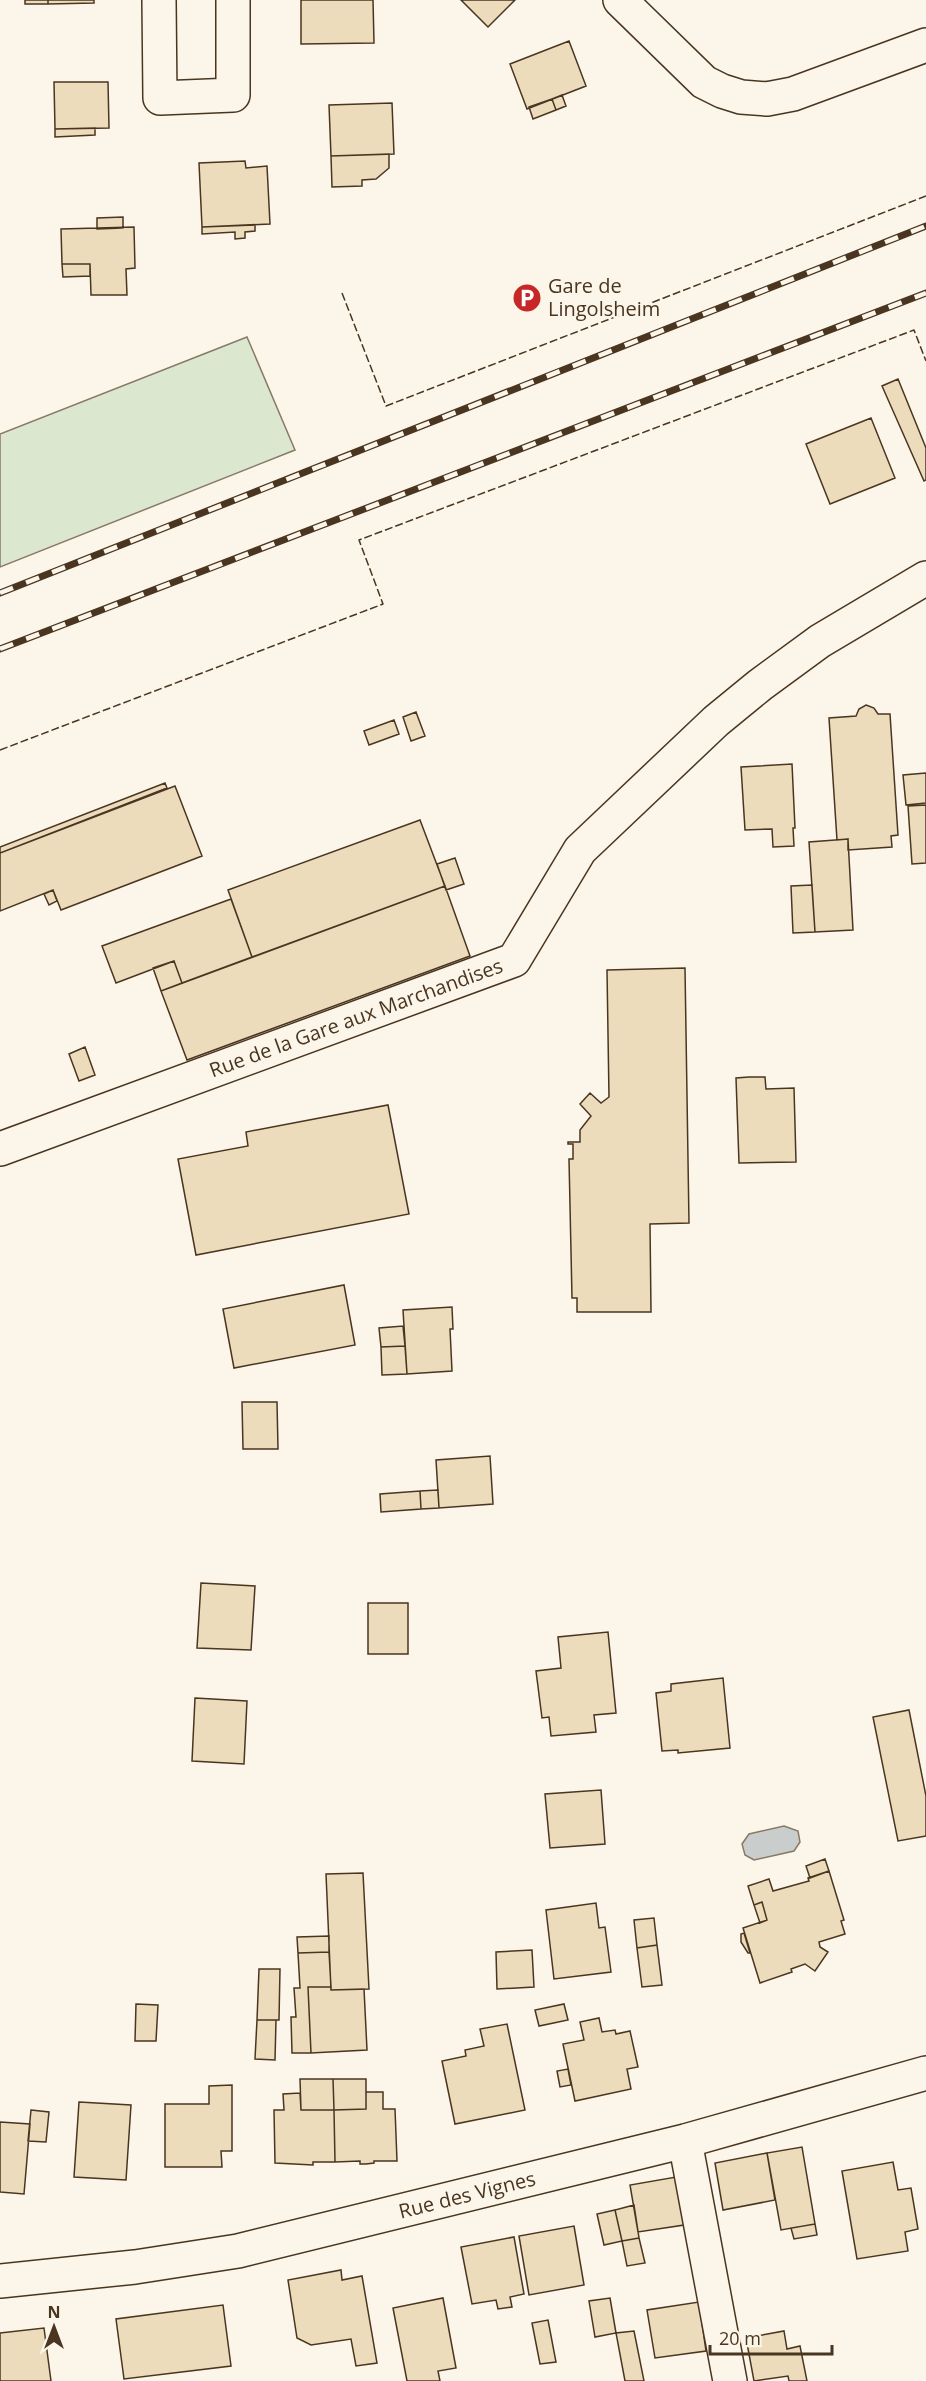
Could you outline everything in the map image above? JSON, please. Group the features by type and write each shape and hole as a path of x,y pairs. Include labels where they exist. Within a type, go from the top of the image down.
{"street":[{"path":"159,0 160,98 233,95 233,0"},
{"path":"620,0 704,82 741,97 767,99 793,94 926,45"},
{"name":"Rue de la Gare aux Marchandises","path":"0,1149 514,960 580,850 717,721 760,685 820,641 926,578"},
{"name":"Rue des Vignes","path":"0,2281 135,2267 238,2252 685,2141 926,2073"},
{"path":"685,2141 730,2381"}],"green space":[{"path":"247,337 295,450 0,567 0,434"}],"shaded area":[{"path":"784,1826 798,1831 800,1842 794,1851 754,1860 745,1855 742,1844 749,1834"}],"building":[{"path":"25,0 48,0 48,4 25,4"},
{"path":"48,0 94,0 94,3 48,4"},
{"path":"301,0 373,0 374,43 301,44"},
{"path":"461,0 515,0 488,27"},
{"path":"569,41 586,86 527,109 510,64"},
{"path":"54,82 108,82 109,128 55,129"},
{"path":"562,95 566,106 556,110 552,99"},
{"path":"552,99 556,110 533,119 529,107"},
{"path":"392,103 394,154 331,156 329,105"},
{"path":"95,128 95,135 55,137 55,129"},
{"path":"389,154 389,168 376,179 362,180 362,186 332,187 331,156"},
{"path":"245,161 246,168 267,166 270,224 202,227 199,163"},
{"path":"123,217 123,228 97,229 97,218"},
{"path":"255,225 255,231 245,232 245,238 235,239 235,232 202,234 202,227"},
{"path":"134,227 135,268 126,269 127,295 91,295 90,264 62,264 61,229"},
{"path":"62,264 90,264 90,276 63,277"},
{"path":"898,379 926,448 926,480 924,481 882,386"},
{"path":"871,418 895,478 830,504 806,444"},
{"path":"866,705 874,708 878,714 890,714 898,835 891,836 892,847 848,850 848,839 837,840 829,718 856,716 859,709"},
{"path":"416,712 425,736 411,741 403,717"},
{"path":"394,720 399,734 369,745 364,731"},
{"path":"792,764 794,846 773,847 772,829 745,830 741,767"},
{"path":"926,773 926,803 906,805 903,775"},
{"path":"165,783 167,788 0,853 0,847"},
{"path":"175,786 202,856 61,910 53,890 0,911 0,853"},
{"path":"926,805 926,863 912,864 908,806"},
{"path":"420,820 445,886 252,957 228,890"},
{"path":"848,839 853,930 815,932 809,842"},
{"path":"455,858 464,884 446,890 437,864"},
{"path":"812,885 815,932 793,933 791,886"},
{"path":"445,886 470,956 187,1060 161,991"},
{"path":"53,890 57,901 49,905 44,894"},
{"path":"231,899 252,957 182,983 174,961 116,983 102,946"},
{"path":"174,961 182,983 161,991 153,968"},
{"path":"685,968 689,1223 650,1224 651,1312 577,1312 577,1298 572,1298 569,1159 573,1159 573,1144 568,1144 568,1142 580,1142 580,1130 591,1116 580,1104 590,1093 601,1103 609,1097 607,970"},
{"path":"85,1047 95,1075 79,1081 69,1054"},
{"path":"765,1077 766,1089 794,1088 796,1162 739,1163 736,1078"},
{"path":"388,1105 409,1214 196,1255 178,1159 248,1146 246,1132"},
{"path":"344,1285 355,1345 234,1368 223,1309"},
{"path":"452,1307 453,1329 450,1329 452,1371 407,1374 403,1310"},
{"path":"403,1326 405,1346 381,1347 379,1328"},
{"path":"405,1346 407,1374 382,1375 381,1347"},
{"path":"242,1402 277,1402 278,1449 243,1449"},
{"path":"490,1456 493,1504 439,1508 436,1460"},
{"path":"438,1490 439,1508 421,1509 420,1491"},
{"path":"420,1491 421,1509 381,1512 380,1494"},
{"path":"201,1583 255,1586 251,1650 197,1648"},
{"path":"368,1603 408,1603 408,1654 368,1654"},
{"path":"608,1632 616,1713 594,1715 596,1732 551,1736 549,1717 542,1718 536,1671 561,1668 558,1637"},
{"path":"723,1678 730,1748 678,1753 678,1750 662,1751 656,1693 671,1691 671,1684"},
{"path":"195,1698 247,1701 244,1764 192,1761"},
{"path":"909,1710 926,1796 926,1836 898,1841 873,1717"},
{"path":"601,1790 605,1844 550,1848 545,1794"},
{"path":"825,1859 829,1871 810,1878 806,1866"},
{"path":"829,1871 844,1920 841,1921 845,1934 819,1942 820,1947 828,1952 815,1971 805,1964 791,1969 792,1972 760,1983 743,1928 767,1920 762,1902 754,1905 748,1886 769,1879 773,1891 809,1881 808,1878"},
{"path":"363,1873 369,1989 331,1990 326,1874"},
{"path":"762,1902 767,1920 760,1923 754,1905"},
{"path":"596,1903 599,1928 605,1927 611,1972 554,1979 546,1910"},
{"path":"654,1918 657,1945 637,1948 634,1920"},
{"path":"744,1933 750,1953 741,1942 741,1934"},
{"path":"329,1936 329,1952 298,1953 297,1937"},
{"path":"657,1945 662,1985 642,1987 637,1948"},
{"path":"532,1950 534,1987 497,1989 496,1952"},
{"path":"329,1952 331,1987 308,1987 311,2053 292,2053 291,2017 296,2017 294,1988 300,1988 298,1953"},
{"path":"259,1969 280,1969 279,2020 257,2020"},
{"path":"308,1987 331,1987 331,1990 364,1989 367,2050 311,2053"},
{"path":"136,2004 158,2005 156,2041 135,2041"},
{"path":"564,2004 568,2020 539,2026 535,2010"},
{"path":"599,2018 602,2032 615,2030 616,2034 630,2031 638,2067 627,2069 631,2089 575,2101 563,2044 584,2040 580,2022"},
{"path":"257,2020 276,2020 275,2060 255,2059"},
{"path":"507,2024 525,2110 455,2124 442,2061 466,2056 465,2050 484,2046 480,2029"},
{"path":"568,2069 571,2085 560,2087 557,2071"},
{"path":"300,2079 333,2079 334,2110 301,2110"},
{"path":"333,2079 366,2079 366,2109 334,2110"},
{"path":"232,2085 232,2151 221,2151 222,2167 165,2167 165,2104 209,2104 209,2086"},
{"path":"366,2092 383,2092 383,2109 395,2109 397,2161 374,2161 374,2163 366,2164 360,2164 360,2161 335,2162 334,2110 366,2109"},
{"path":"300,2093 301,2110 334,2110 335,2162 313,2162 313,2165 275,2163 274,2110 284,2110 283,2094"},
{"path":"79,2102 131,2105 126,2180 74,2177"},
{"path":"31,2110 49,2112 46,2142 28,2141"},
{"path":"0,2122 30,2124 24,2194 0,2192"},
{"path":"802,2147 815,2224 781,2230 767,2153"},
{"path":"767,2153 775,2200 723,2210 715,2163"},
{"path":"893,2162 898,2190 911,2188 918,2229 905,2232 908,2251 857,2259 842,2171"},
{"path":"676,2177 684,2225 638,2232 630,2185"},
{"path":"634,2205 639,2238 622,2241 615,2210"},
{"path":"615,2210 622,2241 604,2245 597,2214"},
{"path":"815,2224 817,2235 794,2239 791,2228"},
{"path":"574,2226 584,2285 529,2295 519,2236"},
{"path":"514,2237 524,2294 510,2297 512,2307 498,2309 496,2300 472,2304 461,2247"},
{"path":"639,2238 645,2263 627,2266 622,2241"},
{"path":"341,2270 342,2280 362,2276 377,2363 356,2366 351,2339 311,2345 297,2338 288,2280"},
{"path":"443,2298 456,2368 438,2371 440,2381 407,2381 393,2308"},
{"path":"610,2298 616,2333 595,2337 589,2301"},
{"path":"699,2302 706,2351 655,2358 647,2310"},
{"path":"223,2305 231,2366 124,2379 116,2319"},
{"path":"548,2320 556,2362 540,2364 532,2323"},
{"path":"44,2328 51,2381 0,2381 0,2333"},
{"path":"634,2331 644,2381 625,2381 616,2333"},
{"path":"784,2331 787,2349 800,2346 807,2381 789,2381 788,2376 754,2381 746,2338"}],"railway":[{"path":"0,593 926,226"},
{"path":"0,649 926,293"}],"fence":[{"path":"342,293 386,406 926,196"},
{"path":"0,750 383,604 359,540 914,330 926,361"}],"place":[{"name":"Gare de Lingolsheim","path":"527,298"}]}
